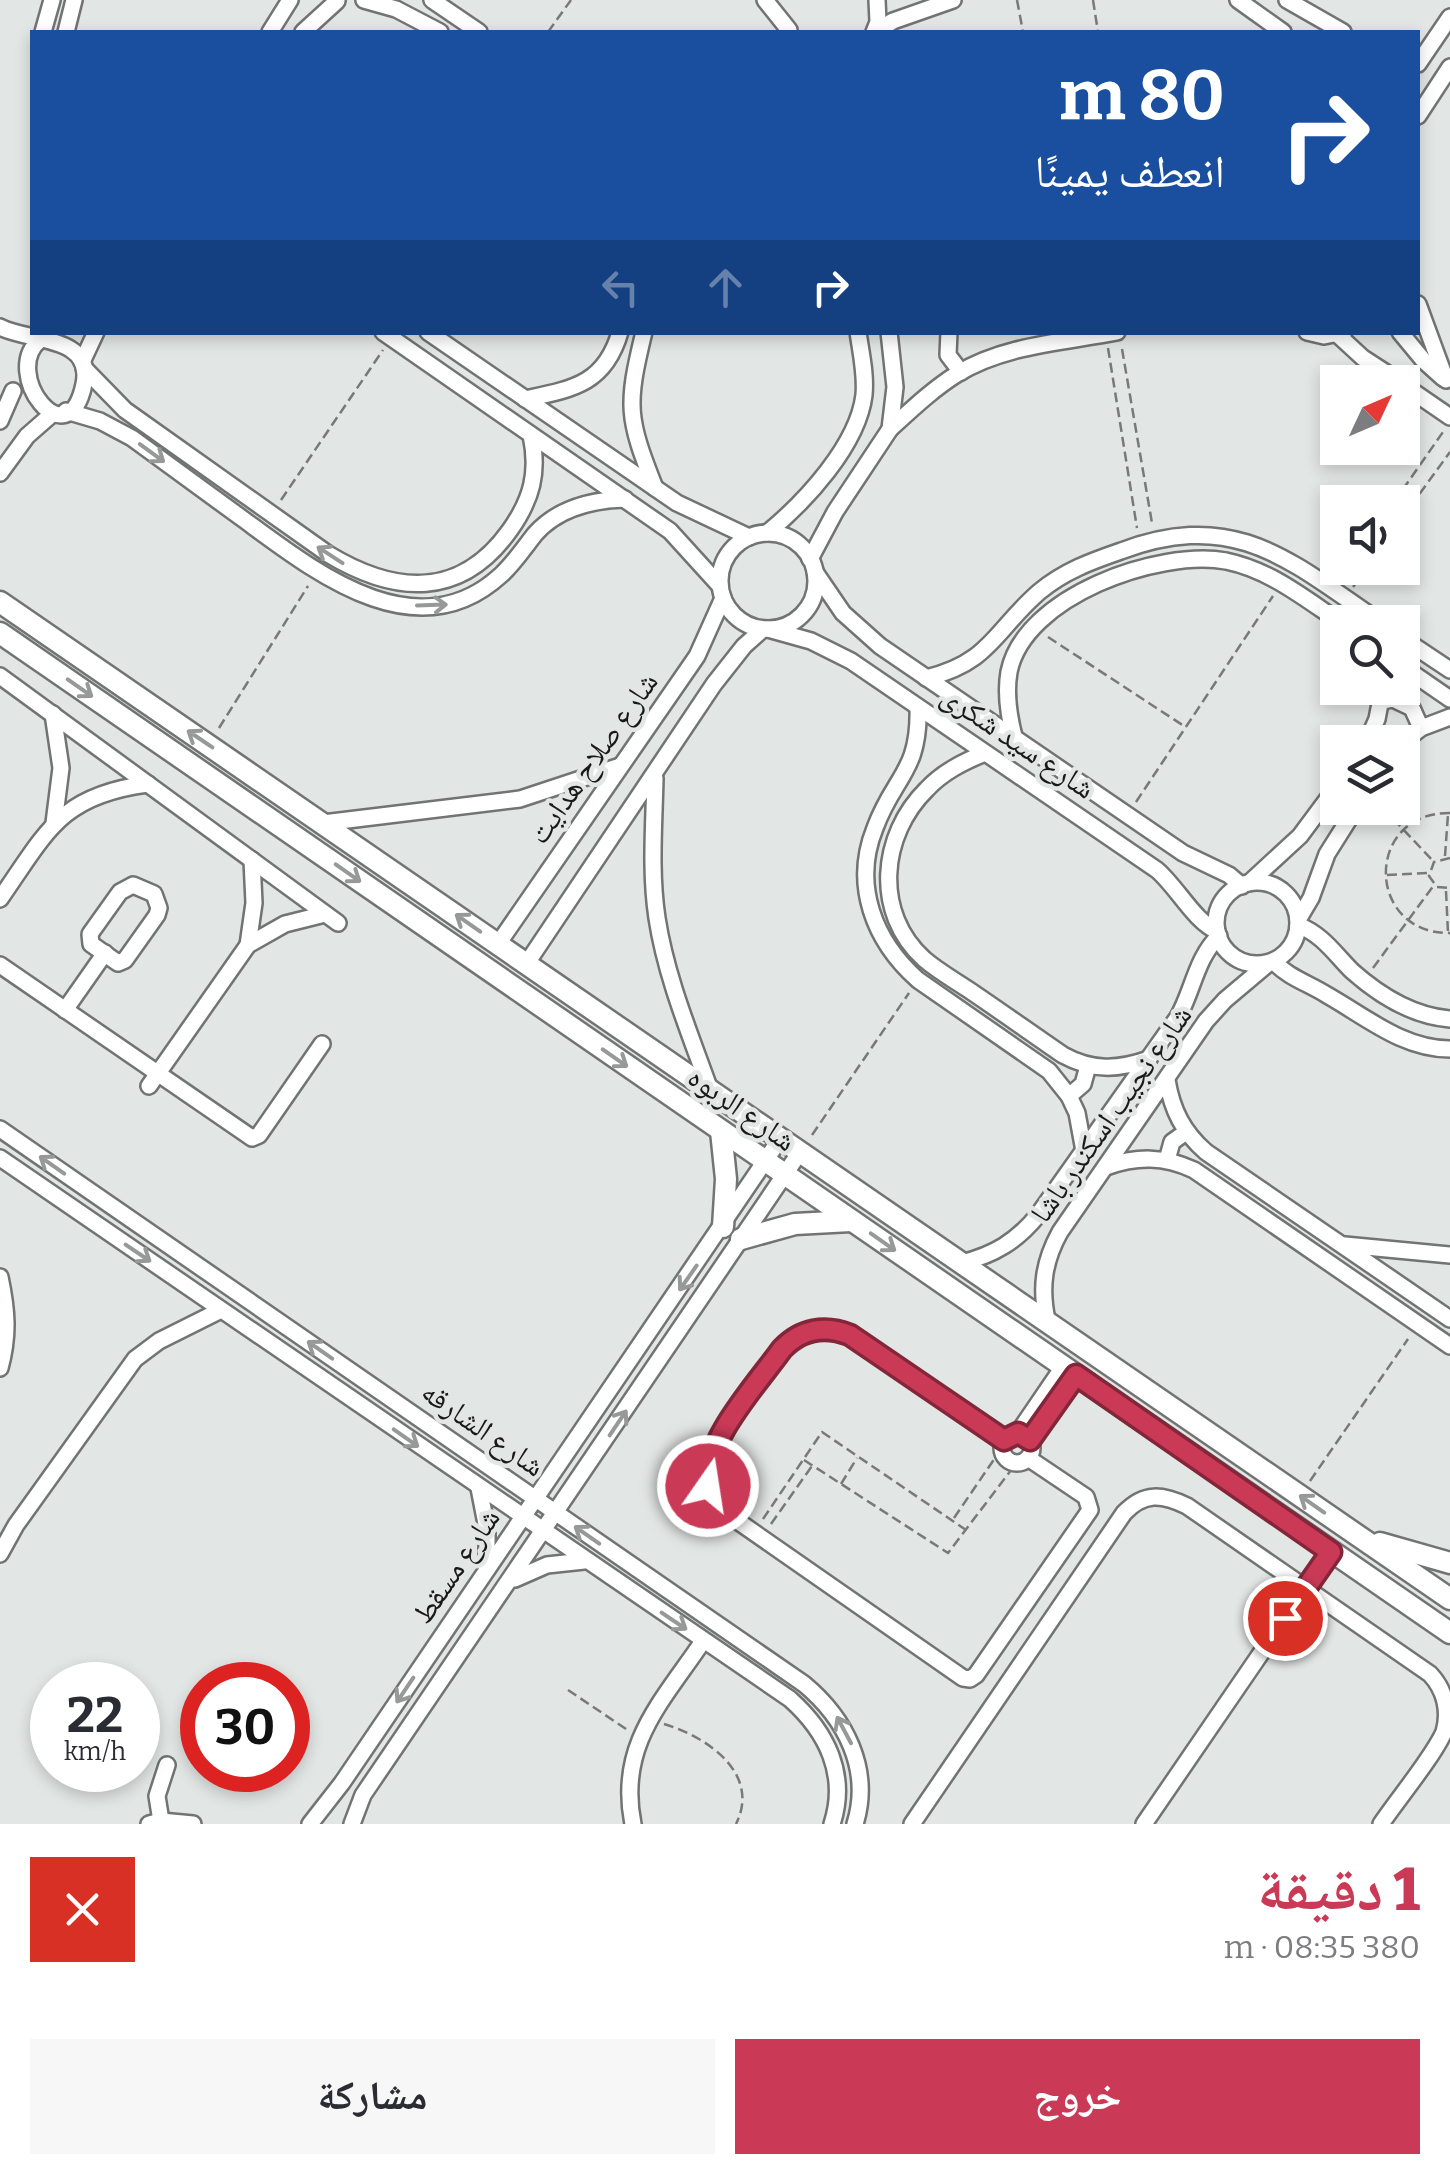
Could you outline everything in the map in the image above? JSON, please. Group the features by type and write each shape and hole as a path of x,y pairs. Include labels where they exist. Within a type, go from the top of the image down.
{"street":[{"path":"44,30 52,0"},
{"path":"66,30 74,0"},
{"path":"271,30 290,0"},
{"path":"304,30 335,0 350,0"},
{"path":"364,0 396,8 436,30"},
{"path":"432,0 477,30"},
{"path":"765,0 789,30"},
{"path":"787,0 790,30"},
{"path":"876,30 877,0"},
{"path":"878,30 953,0"},
{"path":"1238,0 1280,30"},
{"path":"1287,0 1339,30"},
{"path":"1426,42 1450,17"},
{"path":"1420,113 1450,67"},
{"path":"1420,309 1448,382"},
{"path":"0,327 30,334"},
{"path":"0,473 27,436 80,396 83,365 95,335"},
{"path":"432,335 655,488 700,516 749,537"},
{"path":"525,399 574,388 603,368 614,354 619,335"},
{"path":"643,335 630,391 632,422 655,488"},
{"path":"768,533 808,494 854,428 864,394 858,335"},
{"path":"889,335 895,387 890,429"},
{"path":"949,335 948,356 961,372"},
{"path":"387,336 670,531 705,566 739,620 766,629 795,622 805,612 812,600 813,566 835,512 890,429 938,387 1007,352 1106,335"},
{"path":"1342,335 1373,365"},
{"path":"1402,335 1424,362 1448,382"},
{"path":"0,422 12,391 12,363 28,344 48,338 68,346 125,410 328,554 362,572 395,581 429,584 467,573 498,548 528,501 535,468 531,435"},
{"path":"614,354 636,360"},
{"path":"12,391 28,409 100,421 132,438 317,572 352,592 382,601 452,604 502,575 552,519 587,503 624,499"},
{"path":"1420,397 1450,420"},
{"path":"528,501 552,519"},
{"path":"722,592 720,574 730,552 749,537 768,533 792,540 813,566"},
{"path":"926,678 947,673 985,652 1023,608 1079,566 1147,542 1184,534 1242,540 1270,550 1355,605"},
{"path":"1015,740 1008,704 1010,668 1034,628 1051,612 1091,587 1168,560 1227,562 1282,582 1320,608"},
{"name":"شارع سيد شكرى","path":"813,566 843,612 861,630 926,678 1182,853 1245,884"},
{"name":"شارع صلاح هدايت","path":"498,944 698,656 722,592"},
{"name":"شارع الربوه","path":"0,602 1450,1599"},
{"path":"7,638 29,622"},
{"name":"شارع سيد شكرى","path":"766,629 831,650 918,707 1157,870 1202,922 1218,934"},
{"name":"شارع صلاح هدايت","path":"527,963 728,664 766,629"},
{"name":"شارع الربوه","path":"7,638 1450,1634"},
{"path":"1420,650 1450,670"},
{"path":"985,652 995,663 1010,668"},
{"path":"0,676 332,918 285,924 248,945 154,1080"},
{"path":"1420,678 1450,698"},
{"path":"1405,705 1412,708 1421,728 1450,717"},
{"path":"918,707 916,742 906,776 875,826 868,849 868,898 880,933 900,964 918,980 1049,1071 1077,1113 1084,1151"},
{"path":"53,714 61,768 54,822"},
{"path":"985,753 943,774 906,814 890,856 890,901 898,922 924,959 1063,1055 1088,1066 1119,1068 1149,1059"},
{"path":"224,788 239,765"},
{"path":"323,823 520,799 620,766"},
{"path":"906,776 918,779 925,790"},
{"path":"655,777 653,866 658,921 675,991 710,1090"},
{"path":"0,900 54,822 98,796 148,784"},
{"path":"1320,809 1300,836 1224,899 1217,920 1224,947 1244,962 1271,962 1414,1044 1450,1049"},
{"path":"1271,962 1291,947 1327,854 1345,825"},
{"path":"248,945 254,903 252,860"},
{"path":"1245,884 1260,882 1282,890 1290,899 1298,923 1322,938 1364,981 1394,1002 1450,1019"},
{"path":"133,885 148,889 159,908 154,922 124,961 118,963 104,953 91,944 90,934 120,892 133,885"},
{"name":"شارع نجيب اسكندر باشا","path":"961,1262 998,1251 1028,1227 1186,1003 1202,958 1218,934"},
{"path":"66,1010 104,953"},
{"name":"شارع نجيب اسكندر باشا","path":"1047,1320 1043,1282 1053,1245 1206,1021 1246,980 1271,962"},
{"path":"0,965 66,1010 154,1080 255,1138 322,1044"},
{"path":"1069,1096 1083,1084 1088,1066"},
{"path":"1167,1080 1176,1116 1206,1152 1450,1319"},
{"path":"721,1131 732,1233 852,1221"},
{"path":"1168,1160 1172,1142 1186,1132"},
{"name":"شارع الشارقه","path":"2,1136 824,1700 840,1720 858,1767 860,1792 855,1824"},
{"name":"شارع مسقط","path":"352,1824 363,1795 557,1514 732,1233 780,1138"},
{"name":"شارع مسقط","path":"310,1824 522,1518 732,1233 785,1175 800,1152"},
{"name":"شارع الشارقه","path":"0,1158 790,1699 817,1727 829,1749 836,1774 836,1812 832,1824"},
{"path":"1106,1167 1126,1160 1168,1160 1194,1170 1450,1346"},
{"path":"1028,1227 1037,1241 1053,1245"},
{"path":"1341,1245 1450,1255"},
{"path":"0,1277 8,1315 7,1345 0,1368"},
{"path":"0,1554 16,1524 135,1359 159,1340 222,1310"},
{"path":"1022,1461 1032,1450 1013,1440 850,1335 832,1329 804,1333 782,1349 709,1458 707,1476 712,1496 726,1513 962,1678 970,1679 1090,1510 1086,1497 1022,1461 1008,1461 1013,1440 1069,1371"},
{"path":"479,1488 487,1529 487,1570"},
{"path":"912,1824 1135,1501 1152,1495 1187,1506 1430,1674 1446,1698 1444,1732 1381,1824"},
{"path":"1359,1537 1450,1562"},
{"path":"1144,1824 1331,1552"},
{"path":"512,1581 547,1565 585,1562"},
{"path":"632,1824 628,1780 642,1731 703,1641"},
{"path":"167,1765 157,1796 155,1822 193,1824"}],"path":[{"path":"550,30 572,0"},
{"path":"1016,0 1024,30"},
{"path":"1094,0 1098,30"},
{"path":"1112,335 1147,542"},
{"path":"271,514 387,336"},
{"path":"1122,351 1147,542"},
{"path":"1406,485 1450,420"},
{"path":"1420,493 1450,452"},
{"path":"209,744 317,572"},
{"path":"1127,816 1282,582"},
{"path":"1345,598 1355,585"},
{"path":"1034,628 1186,727"},
{"path":"1449,813 1448,858 1434,862 1429,873 1434,884 1448,889 1449,933 1422,929 1408,920 1394,904 1385,875 1392,846 1404,829 1428,815 1449,813"},
{"path":"1400,825 1434,862"},
{"path":"1385,875 1429,873"},
{"path":"1364,981 1434,884"},
{"path":"800,1152 918,980"},
{"path":"1300,1496 1417,1326"},
{"path":"758,1535 822,1432 966,1530"},
{"path":"952,1520 1013,1440"},
{"path":"840,1484 858,1456"},
{"path":"804,1460 948,1553 1022,1461"},
{"path":"758,1535 812,1466"},
{"path":"568,1690 642,1731 683,1730 701,1739 738,1774 744,1798 736,1824"}],"route":[{"path":"708,1486 707,1467 716,1443 788,1342 813,1330 832,1329 850,1335 1004,1440 1018,1433 1030,1440 1076,1375 1331,1552 1285,1618"}]}
